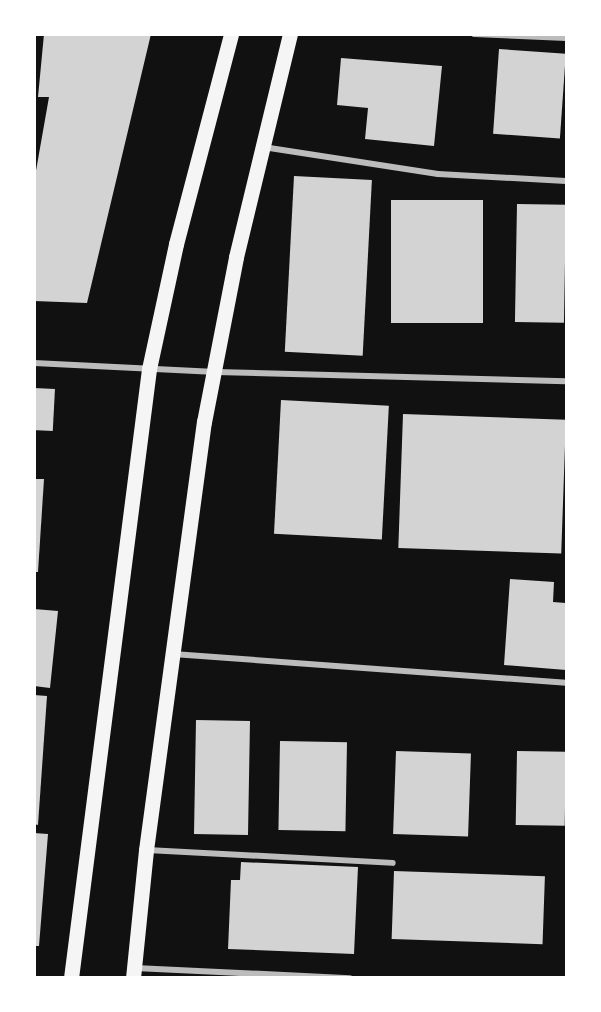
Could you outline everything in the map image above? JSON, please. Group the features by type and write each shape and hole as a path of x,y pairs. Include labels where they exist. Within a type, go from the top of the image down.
{"main road":[{"path":"71,978 149,369 176,244 231,34"},
{"path":"133,973 146,850 204,422 216,372 236,257 290,34"}],"street":[{"path":"474,34 567,38"},
{"path":"263,147 438,174 567,181"},
{"path":"34,363 216,372 567,381"},
{"path":"173,654 567,683"},
{"path":"146,850 393,863"},
{"path":"133,973 350,978"}],"building":[{"path":"44,34 151,34 87,303 34,301 34,182 49,97 38,97"},
{"path":"499,49 566,54 560,138 493,134"},
{"path":"341,58 442,66 434,146 365,139 368,108 337,105"},
{"path":"294,176 372,180 363,356 285,352"},
{"path":"391,200 483,200 483,323 391,323"},
{"path":"517,204 566,205 564,323 515,322"},
{"path":"34,388 55,389 53,431 34,430"},
{"path":"281,400 389,406 382,539 274,534"},
{"path":"403,414 566,420 561,554 398,548"},
{"path":"34,479 44,479 38,572 34,572"},
{"path":"510,579 554,582 553,602 566,603 566,670 504,665"},
{"path":"34,609 58,611 50,688 34,686"},
{"path":"34,695 47,696 38,825 34,824"},
{"path":"196,720 250,721 248,835 194,834"},
{"path":"280,741 347,742 345,831 278,830"},
{"path":"396,751 471,754 468,837 393,834"},
{"path":"517,751 566,752 565,826 516,825"},
{"path":"34,833 48,834 39,946 34,946"},
{"path":"241,862 358,867 354,954 228,949 231,880 240,880"},
{"path":"394,871 545,876 543,944 392,939"}]}
